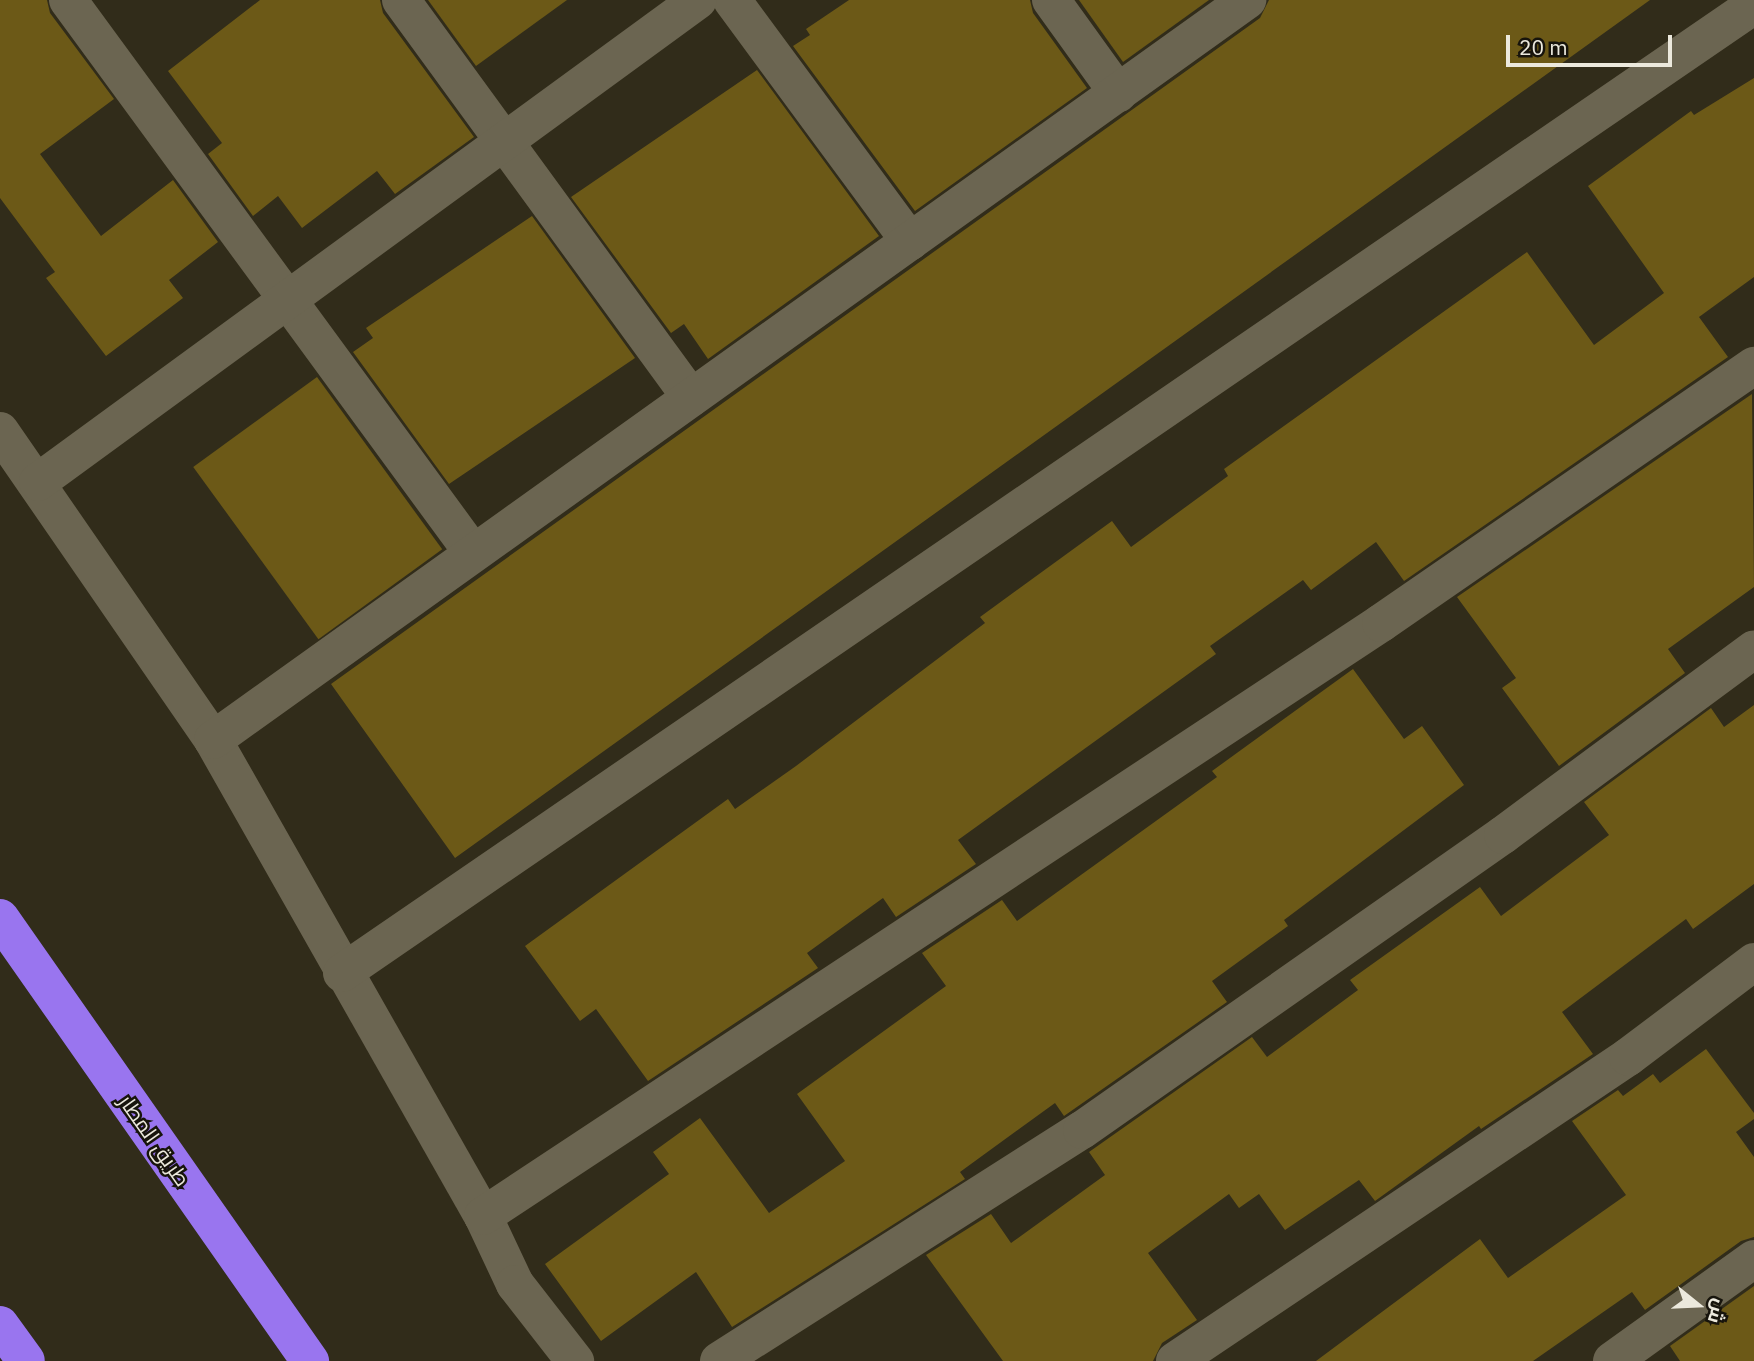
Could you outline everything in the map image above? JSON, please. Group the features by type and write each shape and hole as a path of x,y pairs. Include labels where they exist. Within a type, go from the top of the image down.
{"highway":[{"name":"طريق المطار","path":"0,918 310,1361"},
{"path":"0,1325 26,1361"}],"street":[{"path":"68,0 473,553"},
{"path":"401,0 691,398"},
{"path":"37,482 698,0"},
{"path":"732,0 910,241"},
{"path":"1051,0 1118,93"},
{"path":"213,740 1247,0"},
{"path":"342,973 1754,5"},
{"path":"483,1216 1381,623 1754,366"},
{"path":"0,430 213,740 342,973 483,1216 515,1284 575,1361"},
{"path":"719,1361 1082,1130 1503,835 1754,649"},
{"path":"1175,1361 1628,1056 1754,962"},
{"path":"1612,1361 1754,1259"}],"building":[{"path":"0,0 47,0 50,13 114,99 40,154 101,236 173,180 218,242 169,280 183,298 106,356 46,278 55,272 0,198"},
{"path":"260,0 380,0 383,13 474,137 395,194 377,171 302,228 278,196 253,216 208,154 222,143 168,71"},
{"path":"428,0 567,0 476,66"},
{"path":"849,0 1030,0 1033,13 1087,88 915,211 793,46 810,35 806,29"},
{"path":"1079,0 1209,0 1123,62"},
{"path":"1269,0 1650,0 455,858 331,684 1260,18"},
{"path":"757,70 879,236 708,359 684,324 671,333 571,197"},
{"path":"1754,78 1754,277 1699,317 1728,357 1404,581 1376,542 1311,590 1303,580 1210,646 1216,654 958,840 976,864 896,917 883,898 807,953 818,968 648,1081 596,1009 580,1021 525,946 728,799 735,809 796,766 985,623 980,617 1112,521 1131,547 1228,476 1224,469 1527,252 1594,345 1664,293 1588,186 1691,111 1694,115"},
{"path":"532,216 635,358 449,484 353,352 373,338 366,328"},
{"path":"317,377 442,549 318,639 193,467"},
{"path":"1752,394 1754,587 1668,649 1685,673 1559,766 1502,688 1516,678 1457,597"},
{"path":"1353,669 1404,739 1422,726 1464,785 1284,920 1288,926 1212,981 1227,1002 1064,1116 1055,1103 960,1172 965,1179 732,1327 696,1272 601,1341 545,1264 669,1174 653,1152 700,1118 769,1213 845,1161 797,1094 946,986 922,953 1002,900 1017,921 1217,777 1212,771"},
{"path":"1754,705 1754,884 1693,929 1686,919 1562,1012 1593,1054 1481,1129 1479,1126 1375,1201 1359,1180 1285,1230 1259,1194 1239,1208 1229,1194 1148,1253 1197,1320 1162,1343 1153,1361 1003,1361 926,1255 991,1214 1011,1243 1105,1175 1089,1152 1252,1037 1267,1057 1358,990 1350,980 1480,887 1501,916 1609,835 1584,802 1711,708 1724,727"},
{"path":"1706,1049 1754,1113 1754,1119 1736,1132 1754,1157 1754,1237 1741,1241 1645,1310 1632,1292 1533,1361 1316,1361 1480,1239 1508,1278 1626,1195 1572,1121 1618,1090 1623,1096 1653,1074 1660,1083"},
{"path":"1754,1286 1754,1361 1680,1361 1670,1346"}]}
